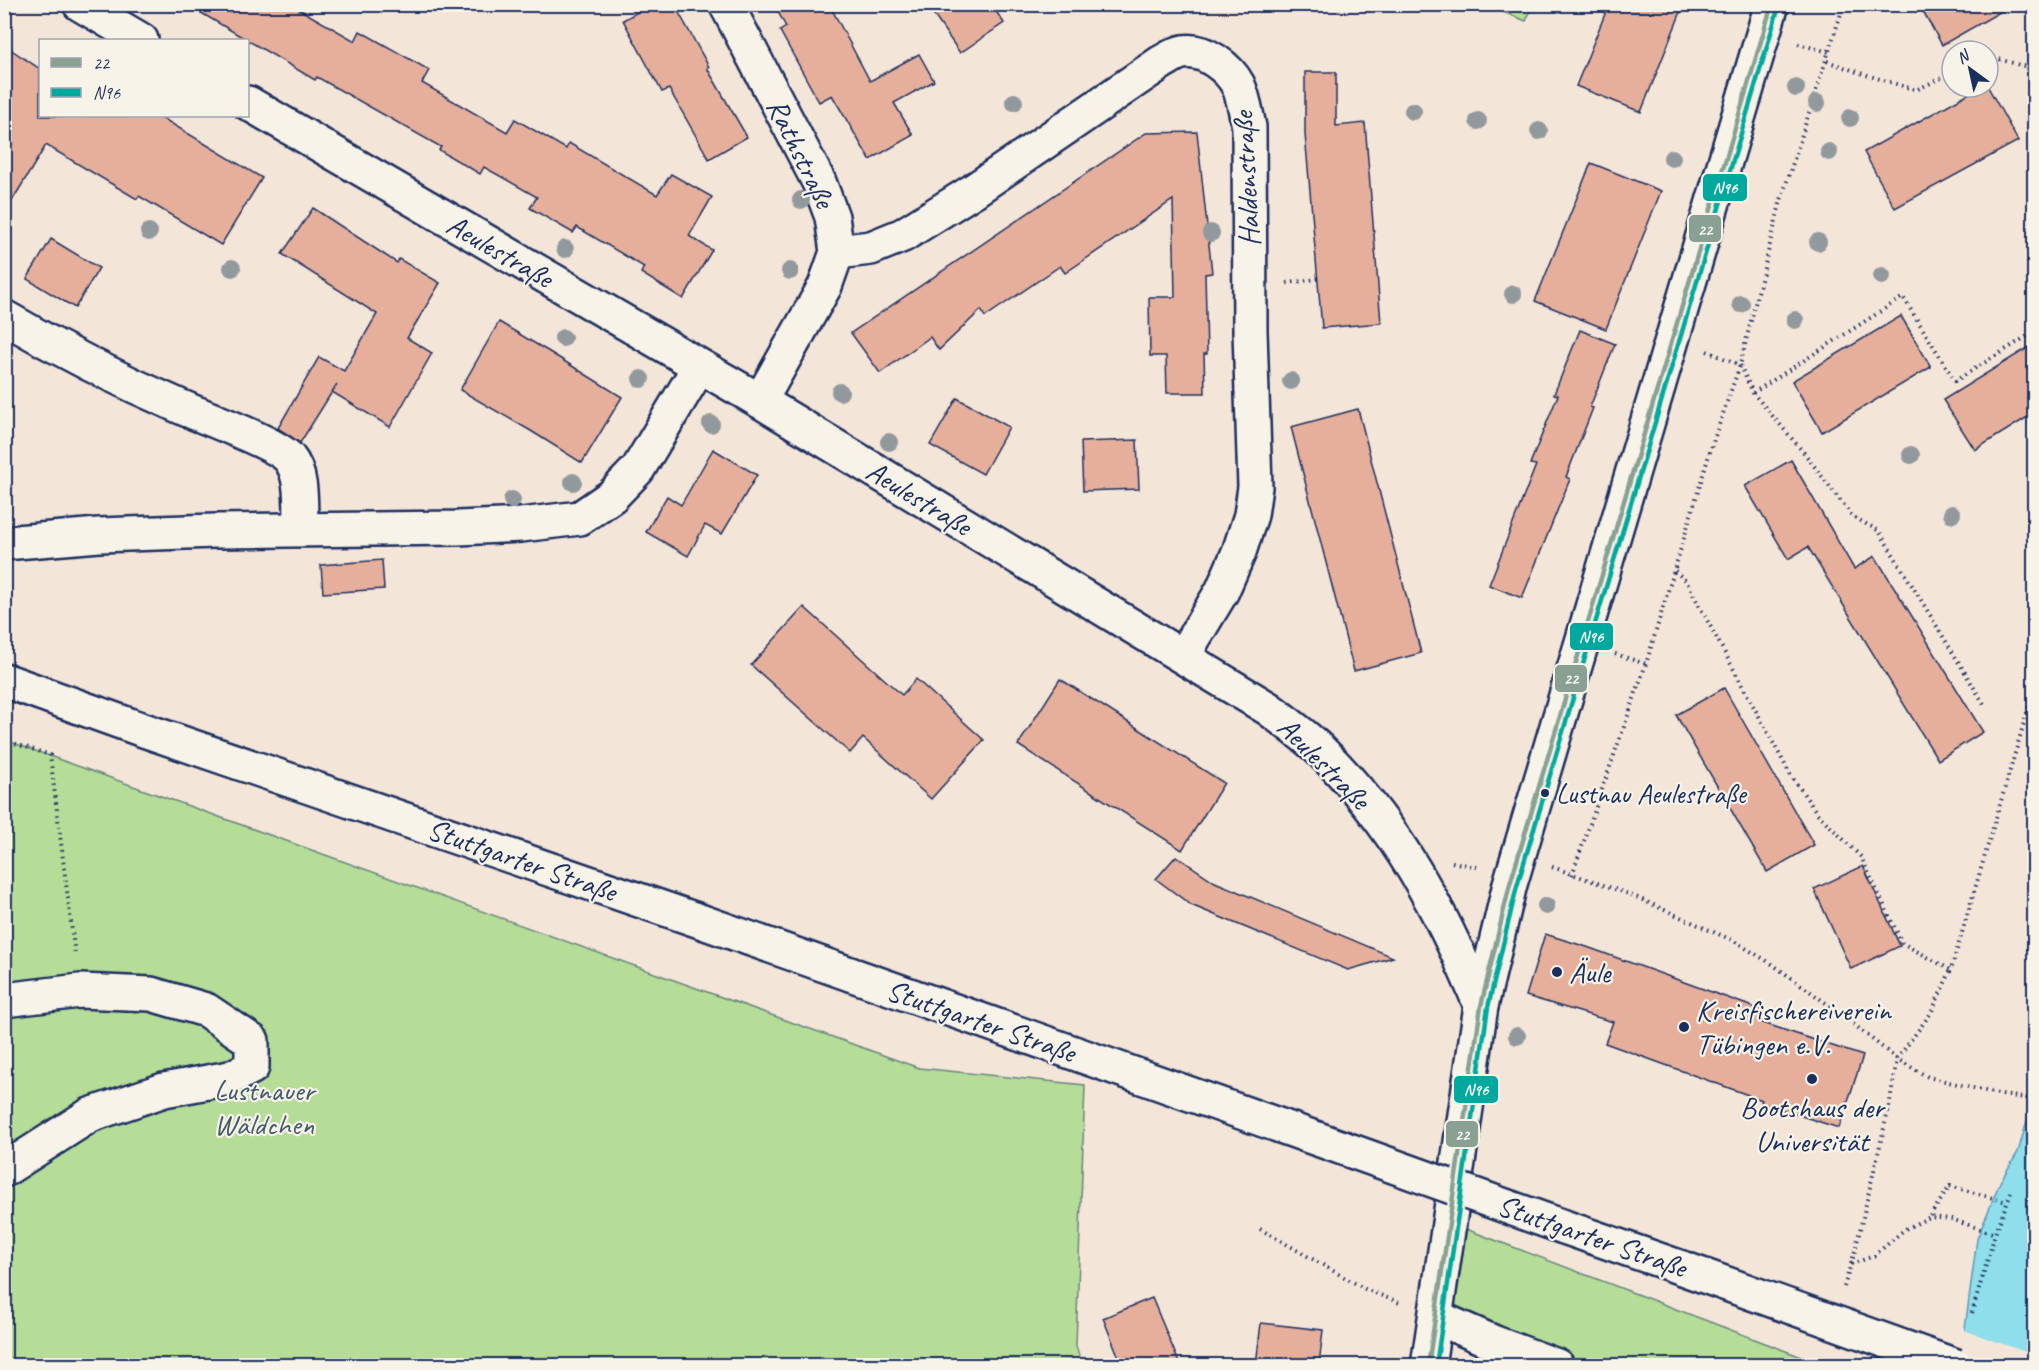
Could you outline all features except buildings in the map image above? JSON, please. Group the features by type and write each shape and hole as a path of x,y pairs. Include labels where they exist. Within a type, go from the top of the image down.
{"street":[{"path":"80,4 139,39"},
{"name":"Rathstraße","path":"726,4 819,183 832,217 837,252 825,286 760,401"},
{"path":"1428,1365 1481,1006 1515,864 1772,4"},
{"name":"Haldenstraße","path":"837,252 871,248 903,235 964,197 1162,62 1184,52 1203,54 1220,65 1237,84 1249,127 1250,331 1255,486 1251,515 1239,552 1222,591 1183,656"},
{"name":"Aeulestraße","path":"249,104 760,401 1269,709 1322,752 1383,822 1404,851 1440,913 1481,1006"},
{"path":"4,317 95,366 176,405 271,446 289,458 298,476 301,529"},
{"path":"4,543 99,535 301,529 458,528 521,525 580,518 612,496 638,469 699,367"},
{"name":"Stuttgarter Straße","path":"4,680 135,728 697,920 1956,1365"},
{"path":"4,1000 80,991 151,994 206,1010 252,1041 252,1067 230,1078 164,1090 90,1115 4,1170"},
{"path":"1436,1317 1495,1343 1557,1365"}],"path":[{"path":"1572,875 1646,664 1712,445 1740,365 1781,200 1844,4"},
{"path":"2000,59 2034,69"},
{"path":"1827,61 1916,90 1940,79"},
{"path":"1753,393 1903,297 1955,381 2034,332"},
{"path":"1740,365 1753,393 1805,454 1852,516 1879,531 1984,704"},
{"path":"1675,571 1686,581 1790,774 1817,813 1861,857 1902,943 1951,970"},
{"path":"1840,1298 1851,1265 1889,1107 1897,1059 1931,1013 1951,970 2034,688"},
{"path":"4,740 50,755 80,991"},
{"path":"1404,851 1515,864 1572,875 1629,894 1734,941 1772,964 1853,1023 1897,1059 1928,1077 2002,1095 2034,1099"},
{"path":"1930,1217 1950,1186 2007,1202"},
{"path":"1972,1313 1995,1234 2011,1192"},
{"path":"1851,1265 1874,1256 1905,1229 1930,1217 1951,1219 1995,1234"},
{"path":"1260,1229 1365,1289 1436,1317"},
{"path":"1819,1365 1823,1353"}],"green space":[{"path":"1485,5 1533,5 1526,21"},
{"name":"Lustnauer Wäldchen","path":"5,740 919,1068 1085,1085 1076,1346 1082,1365 5,1366"},
{"path":"1450,1223 1820,1364 1819,1366 1557,1365 1436,1317"}],"water":[{"path":"2034,1097 2034,1365 1960,1366 1977,1239 2000,1182 2018,1152"}],"pier":[{"path":"1961,1329 2034,1355 2034,1366 1957,1366"}],"transit line":[{"name":"22","path":"1428,1366 1481,1006 1510,884 1772,4"},
{"name":"N96","path":"1436,1366 1488,1007 1517,886 1779,6"}],"place":[{"name":"Lustnau Aeulestraße","path":"1545,793"},
{"name":"Äule","path":"1557,972"},
{"name":"Kreisfischereiverein Tübingen e.V.","path":"1684,1027"},
{"name":"Bootshaus der Universität","path":"1812,1079"}]}
